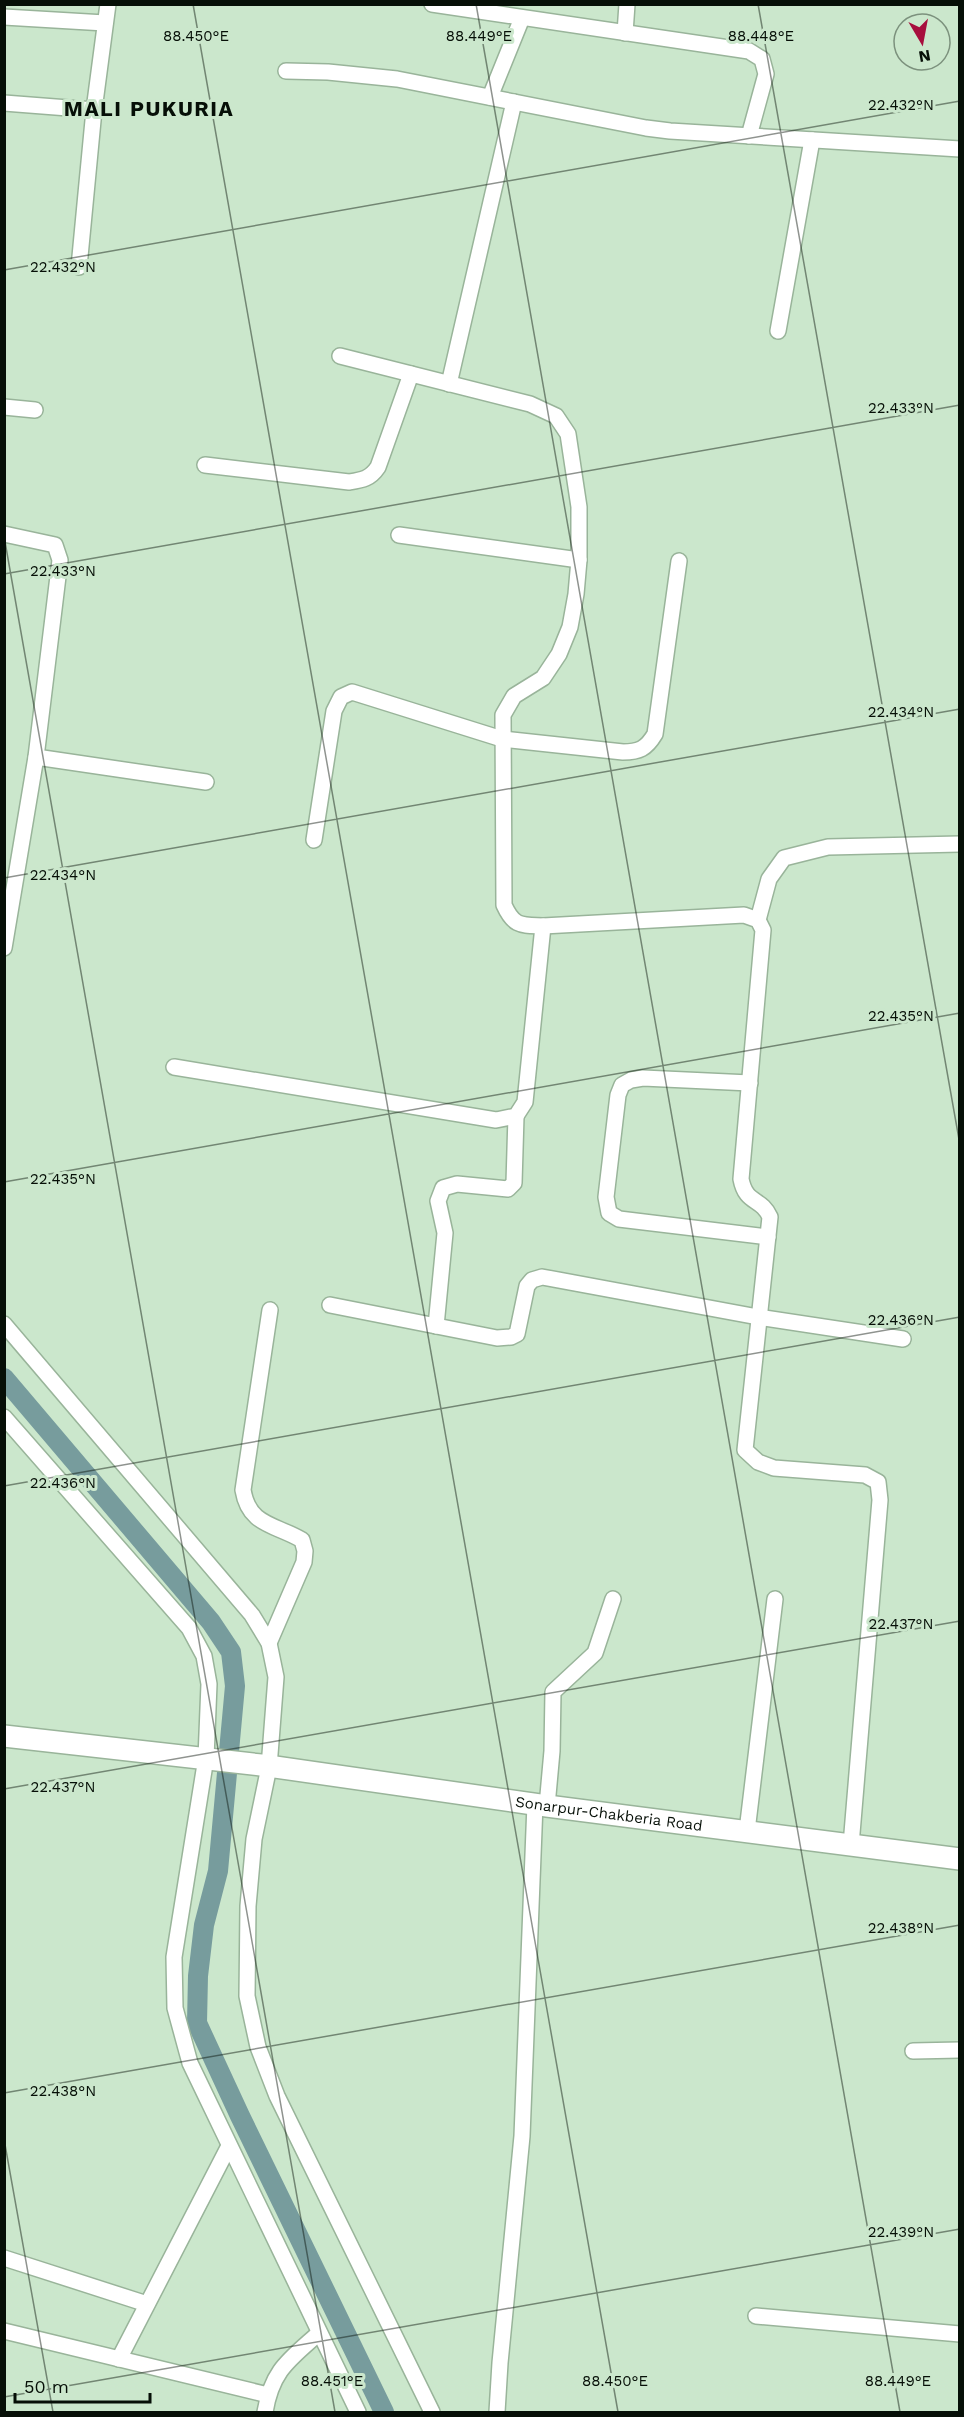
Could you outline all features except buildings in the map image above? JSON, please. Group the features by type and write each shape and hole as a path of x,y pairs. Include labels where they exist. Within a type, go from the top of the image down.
{"main road":[{"path":"4,1736 210,1760"},
{"name":"Sonarpur-Chakberia Road","path":"210,1760 960,1859"}],"street":[{"path":"79,267 94,110 108,4"},
{"path":"432,4 749,51 762,59 766,74 749,136"},
{"path":"625,33 627,4"},
{"path":"4,17 105,23"},
{"path":"490,97 522,18"},
{"path":"285,71 328,72 397,79 646,128 960,149"},
{"path":"449,384 514,102"},
{"path":"4,103 94,110"},
{"path":"778,331 812,140"},
{"path":"340,356 531,404 556,416 568,434 579,507 579,560 570,627 559,654 543,678 514,696 503,715 504,905 510,919 523,925 543,926 744,915 758,920"},
{"path":"205,465 349,482 363,480 373,475 378,467 411,374"},
{"path":"4,407 34,410"},
{"path":"4,534 55,545 60,560 36,757 9,887 4,948"},
{"path":"399,535 579,560"},
{"path":"314,840 334,711 341,698 352,692 502,739 623,752 638,752 648,745 655,734 679,561"},
{"path":"36,757 206,782"},
{"path":"851,1845 880,1500 878,1482 865,1475 774,1468 758,1462 745,1450 770,1217 765,1207 753,1201 744,1192 741,1179 763,930 758,920 769,879 784,858 828,847 960,844"},
{"path":"436,1326 445,1233 438,1201 443,1188 457,1184 508,1189 514,1183 516,1116 525,1102 543,926"},
{"path":"174,1067 496,1120 516,1116"},
{"path":"750,1083 643,1078 631,1080 622,1085 618,1095 606,1197 609,1213 619,1219 768,1237"},
{"path":"330,1305 497,1338 511,1337 517,1334 527,1286 532,1280 542,1277 758,1317 903,1339"},
{"path":"269,1642 304,1562 305,1551 302,1540 256,1519 245,1502 243,1490 270,1310"},
{"path":"4,1324 252,1615 269,1642 276,1677 254,1839 248,1906 247,1996 258,2048 277,2096 432,2412"},
{"path":"4,1417 189,1628 204,1656 209,1684 210,1760 174,1957 175,2008 190,2063 358,2412"},
{"path":"497,2412 522,2136 541,1805 552,1751 553,1692 595,1653 613,1599"},
{"path":"747,1831 775,1599"},
{"path":"913,2051 960,2050"},
{"path":"119,2359 229,2146"},
{"path":"4,2258 147,2304"},
{"path":"756,2316 960,2334"},
{"path":"4,2331 268,2395"},
{"path":"265,2412 274,2379 286,2363 319,2333"}],"waterway":[{"path":"4,1378 211,1622 231,1652 235,1686 218,1871 204,1925 198,1976 197,2023 384,2412"}],"district":[{"name":"MALI PUKURIA","path":"149,108"}]}
